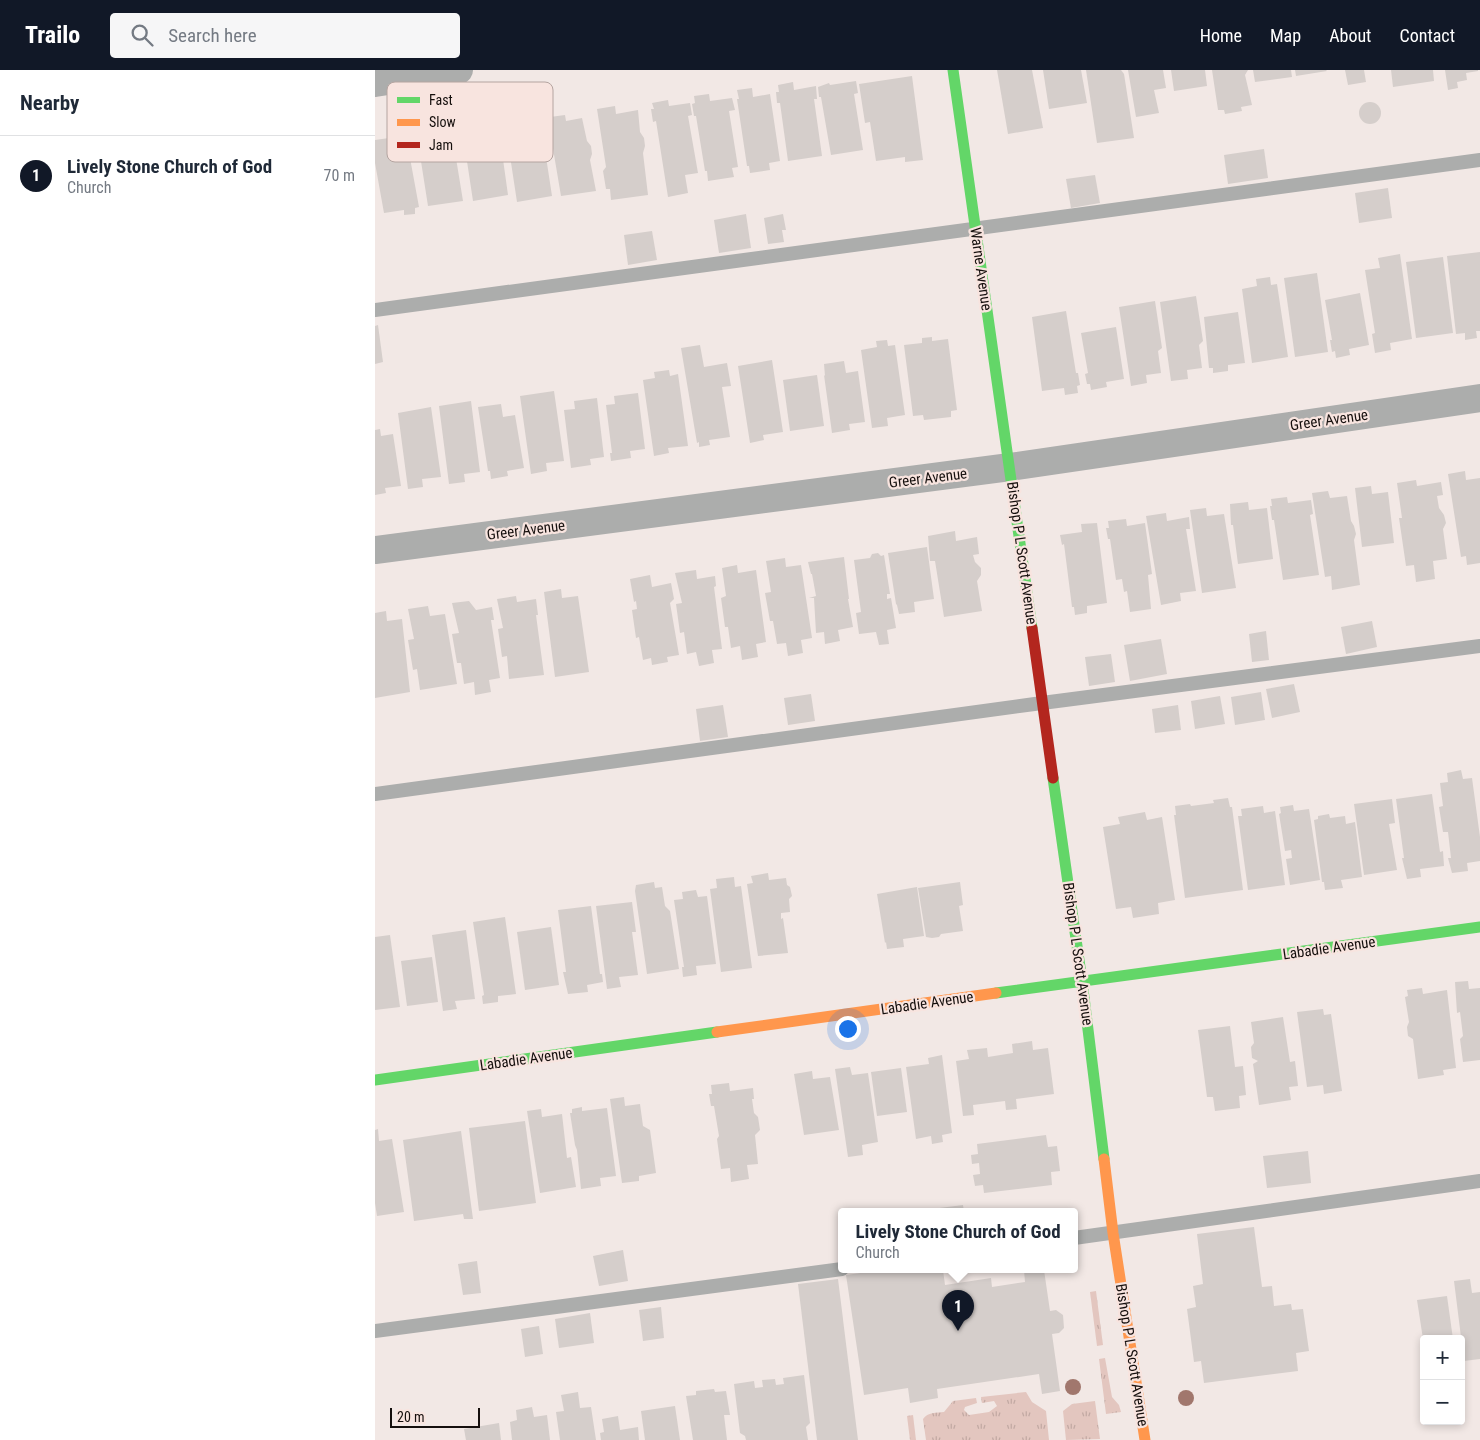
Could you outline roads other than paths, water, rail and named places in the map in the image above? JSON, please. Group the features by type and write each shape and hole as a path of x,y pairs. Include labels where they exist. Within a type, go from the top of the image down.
{"street":[{"path":"375,83 459,70"},
{"name":"Warne Avenue","path":"953,70 1010,467"},
{"name":"Greer Avenue","path":"375,550 1010,467 1480,398"},
{"name":"Bishop P L Scott Avenue","path":"1010,467 1082,981 1113,1233 1145,1440"},
{"name":"Labadie Avenue","path":"375,1080 1480,927"}],"lane":[{"path":"375,310 1480,160"},
{"path":"375,794 1042,703 1480,646"},
{"path":"1078,1237 1480,1180"},
{"path":"375,1331 838,1270"}],"place":[{"name":"Lively Stone Church of God","path":"958,1331"}]}
